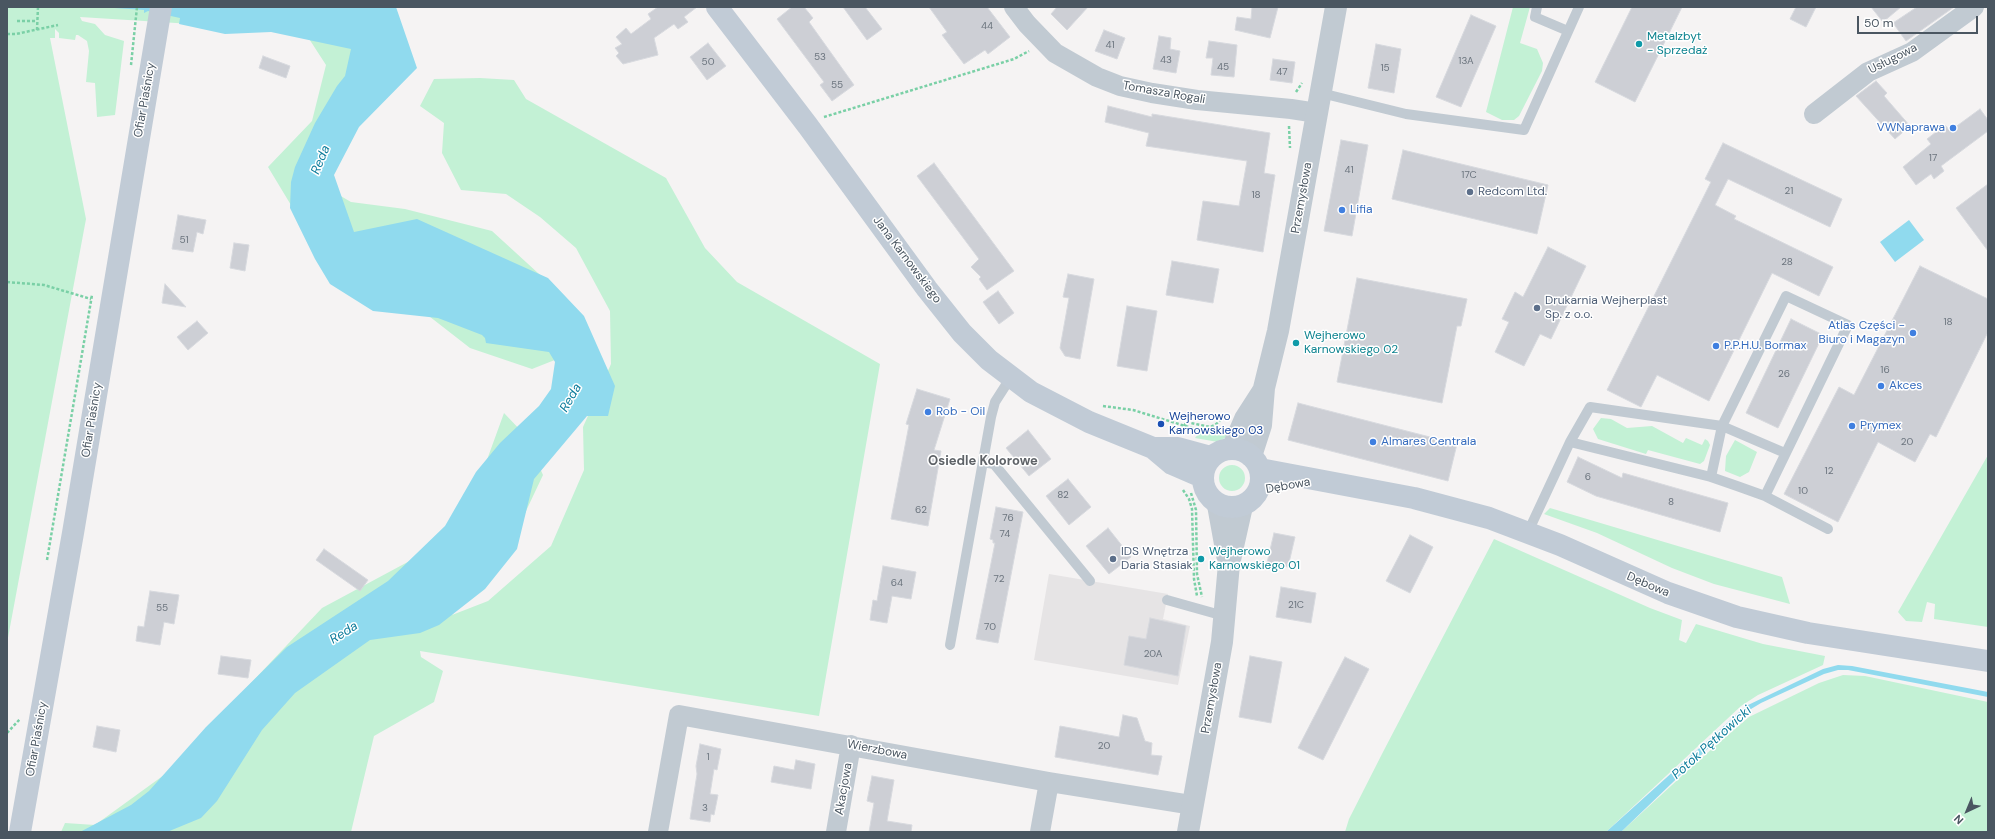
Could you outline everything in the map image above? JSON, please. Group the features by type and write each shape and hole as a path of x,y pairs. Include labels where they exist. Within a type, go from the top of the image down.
{"main road":[{"name":"Jana Karnowskiego","path":"717,7 808,126 927,289 962,333 989,360 1031,392 1069,413 1153,448 1195,482"},
{"name":"Ofiar Piaśnicy","path":"20,832 74,533 161,10"},
{"name":"Jana Karnowskiego","path":"1153,448 1178,448 1211,457"},
{"path":"1221,451 1248,458 1261,480 1258,492 1251,500 1242,506 1230,508 1218,505 1209,498 1203,488 1195,482 1211,457 1221,451"},
{"name":"Dębowa","path":"1248,458 1317,481 1414,498 1462,510 1528,532 1661,591 1737,617 1808,632 1988,661"},
{"name":"Dębowa","path":"1258,492 1317,481"}],"street":[{"name":"Tomasza Rogali","path":"1014,7 1055,53 1097,78 1120,86 1197,100 1291,109 1314,96"},
{"name":"Przemysłowa","path":"1248,458 1245,419 1264,388 1278,331 1314,96 1336,7"},
{"name":"Usługowa","path":"1814,114 1868,72 1912,52 1974,7"},
{"name":"Przemysłowa","path":"1218,505 1229,564"},
{"name":"Przemysłowa","path":"1188,832 1222,642 1211,613 1229,564 1242,506"},
{"name":"Wierzbowa","path":"658,832 679,715 1049,782 1192,805"},
{"name":"Akacjowa","path":"836,832 851,745"},
{"path":"1040,832 1049,782"}],"lane":[{"path":"1537,7 1535,17 1568,31"},
{"path":"1314,96 1406,114 1524,130 1579,7"},
{"path":"1711,477 1722,426 1786,296 1848,326 1784,453 1765,496"},
{"path":"950,645 995,402 1011,377"},
{"path":"1528,532 1570,442 1590,407 1722,426 1784,453"},
{"path":"1570,442 1711,477 1765,496 1828,529"},
{"path":"983,462 994,464 1090,581"},
{"path":"1167,600 1211,613"}],"path":[{"path":"37,30 38,7"},
{"path":"136,17 137,7"},
{"path":"17,21 37,21"},
{"path":"7,34 37,30 58,25"},
{"path":"808,126 817,120 1014,59 1036,48 1043,41"},
{"path":"1291,152 1288,131 1294,95 1314,96"},
{"path":"7,282 44,285 91,300"},
{"path":"1097,406 1127,409 1195,429"},
{"path":"1182,436 1186,422 1204,427 1215,425 1227,412"},
{"path":"1195,482 1197,574 1211,613"},
{"path":"1181,488 1189,499 1192,509 1194,579 1211,613"}],"shaded area":[{"path":"1049,574 1168,594 1163,619 1190,626 1178,685 1034,660"}],"green space":[{"path":"7,7 248,7 369,31 303,174 351,202 405,209 492,231 550,284 570,354 532,369 470,348 380,278 335,278 268,167 312,121 326,65 304,31 80,17 82,21 95,24 105,35 124,41 115,115 97,117 95,83 86,82 89,51 87,41 78,35 76,35 75,40 59,38 59,33 55,29 55,38 50,38 86,219 7,643"},
{"path":"1513,7 1530,7 1520,43 1537,49 1543,63 1542,71 1519,116 1514,120 1502,120 1486,112"},
{"path":"480,78 514,80 526,99 666,178 705,248 737,282 880,364 819,716 420,651 421,657 443,671 434,702 374,736 351,832 61,832 65,823 95,825 164,775 322,608 417,557 472,501 504,413 525,435 543,475 509,547 452,615 488,601 551,546 584,470 583,427 611,364 610,311 576,248 540,217 506,194 461,190 442,153 444,123 420,106 434,79"},
{"path":"1601,418 1611,419 1627,428 1652,426 1683,443 1686,438 1702,445 1705,439 1710,445 1704,461 1700,464 1648,450 1646,454 1598,439 1593,429"},
{"path":"1230,427 1228,436 1218,442 1195,438 1199,433 1212,434"},
{"path":"1735,440 1757,452 1749,472 1740,477 1725,471 1726,456"},
{"path":"1988,455 1988,627 1934,619 1935,604 1927,602 1922,622 1906,621 1898,612"},
{"path":"1232,465 1241,469 1245,478 1241,487 1232,491 1223,487 1219,478 1223,469"},
{"path":"1550,508 1782,577 1790,604 1714,584 1672,568 1597,533 1544,514"},
{"path":"1494,539 1650,608 1682,620 1679,640 1686,643 1696,624 1763,644 1825,656 1823,665 1758,695 1741,706 1606,832 1345,832 1349,819 1383,752"},
{"path":"1843,675 1865,676 1988,702 1988,832 1621,832 1698,761 1749,717 1819,683"}],"water":[{"name":"Reda","path":"100,7 396,7 417,68 359,127 334,175 354,232 417,219 548,278 584,316 615,386 608,416 587,416 534,479 517,549 485,589 439,625 420,633 370,640 295,693 262,730 217,801 201,818 167,832 80,832 131,805 149,791 206,727 287,647 388,581 445,526 476,472 500,443 539,406 551,389 555,362 549,352 486,343 485,338 482,335 438,318 373,311 330,284 315,259 290,208 291,182 295,167 315,123 337,86 345,76 351,49 271,32 225,34 179,24 180,18 148,11 144,13 144,10"},
{"path":"1909,220 1924,240 1895,262 1880,242"},
{"name":"Potok Pętkowicki","path":"1838,665 1852,666 1988,692 1988,697 1848,670 1838,670 1824,674 1761,703 1746,712 1621,832 1606,832 1746,706 1823,669"}],"building":[{"path":"658,7 697,7 684,17 688,22 678,29 674,24 654,38 658,55 623,64 616,56 619,53 615,48 622,44 616,37 626,28 631,34 651,19 648,14"},
{"path":"792,7 804,7 813,18 809,22 854,85 832,101 820,85 824,82 777,19"},
{"path":"843,7 865,7 882,29 867,40"},
{"path":"929,7 987,7 1010,37 988,54 985,50 964,64 942,35 947,32"},
{"path":"1057,7 1088,7 1067,30 1051,14"},
{"path":"1252,7 1278,7 1270,38 1235,30 1237,17 1251,19"},
{"name":"Metalzbyt - Sprzedaż","path":"1632,7 1682,7 1635,102 1595,82"},
{"path":"1796,7 1816,7 1806,27 1790,19"},
{"path":"1871,7 1901,7 1883,22"},
{"path":"1917,7 1954,7 1906,41 1893,23"},
{"path":"1471,15 1496,26 1461,107 1436,97"},
{"path":"1104,30 1125,38 1117,59 1095,51"},
{"path":"1159,36 1171,38 1170,49 1180,51 1176,73 1153,69"},
{"path":"1209,41 1237,45 1234,77 1211,75 1213,58 1206,58"},
{"path":"708,43 726,66 707,80 690,57"},
{"path":"1376,44 1401,49 1394,93 1368,88"},
{"path":"263,56 290,66 286,78 259,68"},
{"path":"1273,59 1295,62 1292,83 1270,80"},
{"path":"1876,81 1887,93 1884,96 1910,126 1895,139 1856,96"},
{"path":"1108,106 1152,117 1152,114 1270,133 1264,173 1275,175 1263,252 1197,240 1203,201 1239,206 1247,161 1146,146 1149,133 1105,122"},
{"path":"1980,109 1988,120 1988,131 1941,166 1944,171 1934,179 1931,174 1916,185 1903,167 1931,144 1927,139 1945,125 1950,131"},
{"path":"1341,140 1368,145 1352,236 1324,231"},
{"path":"1723,143 1842,199 1830,227 1728,179 1715,205 1736,216 1734,219 1833,267 1819,296 1772,273 1709,401 1657,375 1641,407 1607,390 1711,182 1705,179"},
{"name":"Redcom Ltd.","path":"1403,150 1548,185 1537,234 1392,199"},
{"path":"934,163 1014,271 987,290 979,279 981,277 971,267 979,259 917,176"},
{"path":"1988,184 1988,251 1956,208"},
{"path":"178,215 206,220 203,234 197,232 193,252 172,249"},
{"path":"234,243 249,245 245,271 230,268"},
{"name":"Drukarnia Wejherplast Sp. z o.o.","path":"1548,247 1586,266 1551,339 1540,334 1524,366 1495,352 1509,322 1502,319 1515,292 1523,297"},
{"path":"1172,261 1219,269 1213,303 1166,295"},
{"path":"1920,266 1988,299 1988,332 1936,437 1930,434 1915,462 1878,442 1838,522 1784,494 1839,387 1854,395"},
{"path":"1068,274 1094,279 1080,359 1065,356 1060,348 1069,298 1063,297"},
{"path":"1357,278 1467,299 1461,326 1457,326 1442,403 1337,382"},
{"path":"165,284 186,307 162,303"},
{"path":"998,291 1014,313 999,324 983,302"},
{"path":"1127,306 1157,311 1147,371 1117,366"},
{"path":"1791,319 1823,335 1778,428 1746,413"},
{"path":"197,321 208,333 188,350 177,337"},
{"path":"917,389 950,399 934,450 941,451 928,526 891,519 909,425 906,424"},
{"name":"Almares Centrala","path":"1298,403 1457,444 1448,481 1288,440"},
{"path":"1028,430 1051,459 1029,476 1006,448"},
{"path":"1578,457 1622,478 1623,473 1728,503 1720,532 1596,496 1567,482"},
{"path":"1068,479 1091,507 1069,525 1046,496"},
{"path":"996,507 1023,512 998,643 976,639 995,543 993,543 993,540 990,539"},
{"path":"1108,528 1131,557 1109,574 1086,546"},
{"path":"1274,533 1295,537 1288,567 1267,563"},
{"path":"1410,535 1433,547 1410,593 1386,581"},
{"path":"324,549 368,580 360,591 316,560"},
{"path":"883,566 916,572 911,599 892,596 887,623 870,620 873,600 877,601"},
{"path":"1281,587 1316,593 1311,623 1276,617"},
{"path":"150,591 179,595 174,624 164,622 160,645 136,641 138,626 144,627"},
{"path":"1150,618 1186,626 1178,676 1124,665 1129,636 1146,639"},
{"path":"221,656 251,660 248,678 218,674"},
{"path":"1250,656 1282,662 1271,723 1239,717"},
{"path":"1345,657 1369,669 1323,760 1298,748"},
{"path":"1123,715 1137,718 1145,741 1152,743 1151,755 1162,756 1158,775 1055,757 1060,726 1119,737"},
{"path":"97,726 120,730 116,752 93,747"},
{"path":"700,744 721,749 717,770 714,769 710,794 718,795 714,815 711,814 710,822 690,819"},
{"path":"796,760 815,764 811,789 771,782 774,766 794,770"},
{"path":"872,776 894,780 887,821 912,825 911,832 869,832 874,803 867,801"}],"place":[{"name":"Metalzbyt - Sprzedaż","path":"1639,44"},
{"name":"VWNaprawa","path":"1953,128"},
{"name":"Redcom Ltd.","path":"1470,192"},
{"name":"Lifia","path":"1342,210"},
{"name":"Drukarnia Wejherplast Sp. z o.o.","path":"1537,308"},
{"name":"Atlas Części - Biuro i Magazyn","path":"1913,333"},
{"name":"Wejherowo Karnowskiego 02","path":"1296,343"},
{"name":"P.P.H.U. Bormax","path":"1716,346"},
{"name":"Akces","path":"1881,386"},
{"name":"Rob - Oil","path":"928,412"},
{"name":"Wejherowo Karnowskiego 03","path":"1161,424"},
{"name":"Prymex","path":"1852,426"},
{"name":"Almares Centrala","path":"1373,442"},
{"name":"IDS Wnętrza Daria Stasiak","path":"1113,559"},
{"name":"Wejherowo Karnowskiego 01","path":"1201,559"}],"district":[{"name":"Osiedle Kolorowe","path":"983,462"}]}
